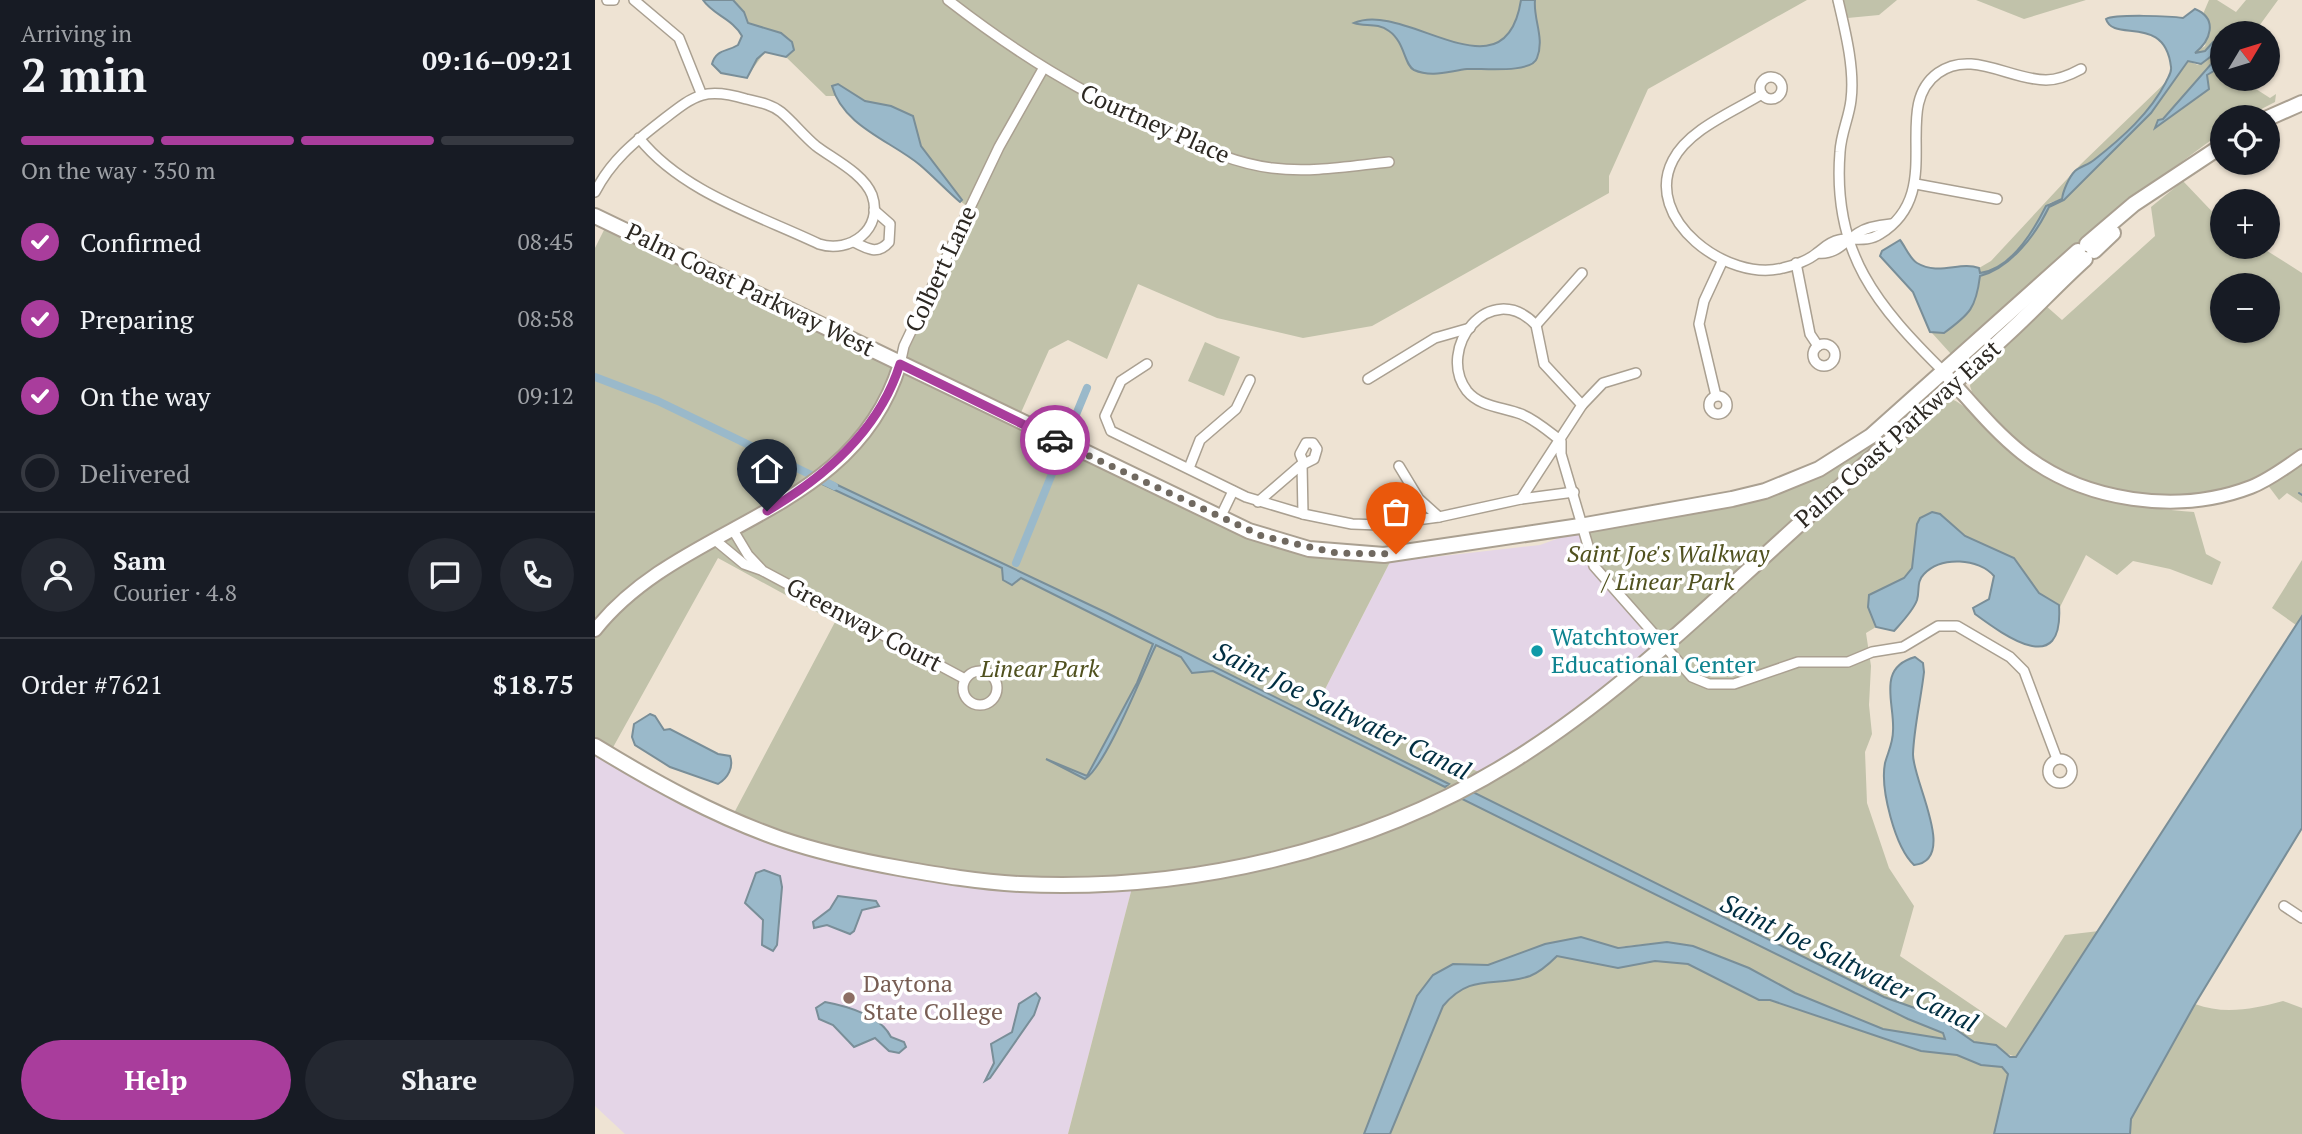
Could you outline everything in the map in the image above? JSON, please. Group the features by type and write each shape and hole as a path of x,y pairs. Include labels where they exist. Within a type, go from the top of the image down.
{"main road":[{"path":"2280,113 2302,103"},
{"name":"Palm Coast Parkway West","path":"595,216 1220,518 1262,536 1296,546 1371,555 1580,526 1733,499 1819,469 1871,436 1950,378 2086,251 2210,153"},
{"name":"Palm Coast Parkway East","path":"595,746 689,800 784,840 888,866 1017,884 1085,885 1212,873 1280,857 1370,830 1469,785 1512,762 1602,699 1665,647 1950,378"}],"street":[{"path":"607,0 614,0"},
{"path":"634,0 679,38 701,93"},
{"name":"Courtney Place","path":"948,0 1043,69 1113,107 1239,162 1305,170 1389,162"},
{"path":"1838,0 1852,94 1842,130 1839,164 1841,202 1859,272 1885,311 2023,454 2078,485 2120,496 2165,502 2224,496 2254,486 2302,456"},
{"path":"1762,94 1690,139 1676,156 1669,172 1668,192 1679,220 1696,243 1722,261 1768,271 1796,263 1841,239 1862,241 1880,234 1906,207 1916,184 1918,103 1925,87 1939,72 1957,65 1972,64 2044,80 2057,79 2081,69"},
{"name":"Colbert Lane","path":"595,629 631,592 715,540 796,496 842,457 876,414 893,385 904,346 981,183 1043,69"},
{"path":"595,192 614,161 639,138 701,93 728,93 776,109 813,144 863,181 871,195 874,210 869,228 854,242 838,247 819,244 696,186 670,169 639,138"},
{"path":"1916,184 1997,199"},
{"path":"854,242 877,250 889,242 890,223 874,210"},
{"path":"1716,396 1699,324 1701,307 1722,261"},
{"path":"1796,263 1810,334 1818,346"},
{"path":"1536,325 1582,273"},
{"path":"1561,441 1522,414 1478,401 1469,393 1456,361 1470,328 1485,312 1501,309 1522,314 1536,325 1547,369 1582,405"},
{"path":"1368,379 1435,338 1470,328"},
{"path":"1147,363 1121,381 1107,409 1105,422 1115,436 1258,502 1303,514 1366,525 1439,517 1521,499 1574,492"},
{"path":"1521,499 1582,405 1604,383 1636,373"},
{"path":"1189,468 1200,440 1236,408 1249,380"},
{"path":"1561,441 1561,454 1574,492 1580,526 1597,571 1696,680 1718,685 1734,684 1798,662 1848,662 1872,652 1897,649 1938,626 1957,626 2010,657 2024,671 2057,759"},
{"path":"1258,502 1302,464 1303,514"},
{"path":"1399,466 1419,499 1439,517"},
{"path":"1220,518 1233,491"},
{"path":"733,530 748,555 763,571"},
{"name":"Greenway Court","path":"715,540 744,565 763,571 965,679"},
{"path":"2284,906 2302,918"}],"shaded area":[{"path":"1584,529 1665,641 1600,696 1483,774 1320,699 1390,562 1540,545"},
{"name":"Daytona State College","path":"595,750 685,805 724,824 790,848 1133,884 1068,1134 625,1134 595,1106"}],"green space":[{"path":"703,0 1807,0 1648,89 1609,176 1609,193 1372,326 1303,338 1217,318 1138,284 1107,359 1068,340 1049,350 1019,417 904,360 972,209 918,164 863,125 835,96 826,96 786,57 765,52 746,78 721,73 712,64 714,59 719,53 738,45 742,36 735,26"},
{"path":"1832,0 1897,0 1879,15 1837,19"},
{"path":"1976,0 2086,0 2024,19"},
{"path":"2209,0 2217,0 2236,12 2246,0 2278,0 2263,21 2210,21 2210,24 2203,14"},
{"path":"2210,24 2210,47 2195,53 2205,46"},
{"path":"2210,55 2210,91 2259,91 2270,98 2276,94 2275,102 2269,105 2210,105 2210,141 2118,209 1951,354 1932,333 1944,333 1965,315 1974,303 1980,276 2002,266 2021,249 2049,207 2058,203 2151,113 2188,61 2198,65"},
{"path":"2166,82 2137,122 2071,179 2062,199 2049,203 2021,246 2001,264 1980,273 1979,268 1991,261 2081,164"},
{"path":"2183,181 2210,209 2210,259 2280,259 2302,273 2302,450 2242,484 2190,495 2162,495 2105,486 2078,477 2053,467 2023,448 1972,392 1970,386 1973,373 2045,305 2062,320 2155,236 2151,207"},
{"name":"Linear Park","path":"606,226 1250,537 1312,556 1390,562 1320,699 1483,774 1359,828 1278,853 1214,866 1149,874 1084,878 1018,877 952,871 812,843 734,813 835,622 718,558 611,751 595,741 595,248"},
{"path":"1205,342 1240,357 1224,396 1188,381"},
{"path":"1953,400 2060,484 2116,502 2194,512 2206,554 2221,562 2212,585 2170,569 2133,561 2117,575 2086,555 2059,609 2059,605 2039,593 2013,558 1965,536 1940,514 1932,512 1917,524 1912,568 1904,578 1869,595 1868,607 1876,627 1866,633 1871,666 1869,705 1872,734 1865,752 1867,803 1889,868 1914,906 1900,956 2006,1028 2065,935 2099,931 2016,1057 1974,1042 1937,1016 1884,997 1471,791 1529,757 1640,674 1942,402"},
{"name":"Saint Joe's Walkway / Linear Park","path":"1891,425 1894,429 1665,641 1596,564 1584,529 1685,515 1772,493"},
{"path":"2302,461 2302,503 2287,493 2279,500 2267,484"},
{"path":"2302,560 2302,616 2296,625 2272,608"},
{"path":"1456,796 1908,1019 1944,1034 1945,1039 1883,1029 1795,993 1749,968 1693,946 1667,942 1516,957 1488,965 1453,964 1433,975 1417,996 1364,1134 1068,1134 1133,884 1212,877"},
{"path":"1557,956 1618,968 1655,961 1688,964 1759,1000 1770,1000 1921,1051 1957,1055 1981,1065 2002,1067 2008,1074 1994,1134 1390,1134 1443,1006 1453,995 1474,985 1530,976"},
{"path":"2283,1001 2302,1008 2302,1134 2130,1134 2131,1119 2195,1004 2239,1010"}],"water":[{"path":"703,0 733,0 744,12 748,23 781,33 792,42 794,50 786,57 765,52 757,59 747,78 721,73 712,64 714,59 719,53 738,45 742,36 734,25 712,10"},
{"path":"1521,0 1535,0 1540,43 1537,58 1533,63 1516,68 1467,69 1434,74 1421,72 1411,67 1398,41 1389,31 1354,23 1375,20 1400,24 1475,46 1495,43 1511,29"},
{"path":"2195,9 2207,18 2210,24 2208,36 2195,53 2205,51 2210,45 2210,57 2201,64 2188,61 2151,113 2064,200 2049,207 2021,249 2002,266 1980,276 1974,303 1960,321 1944,333 1930,332 1913,292 1880,256 1882,251 1900,240 1914,261 1925,267 1972,266 1979,268 1980,273 2002,264 2028,237 2046,206 2062,199 2075,171 2094,160 2135,124 2152,104 2170,75 2167,50 2159,40 2150,34 2118,29 2111,26 2106,19 2131,16 2183,18"},
{"path":"2210,65 2210,73 2207,75 2209,89 2155,128 2158,120 2163,119"},
{"path":"838,84 865,101 891,106 913,116 921,146 962,200 960,202 908,156 869,132 846,112 832,86"},
{"path":"827,480 1107,613 1449,784 1445,787 1213,671 1192,673 1181,657 1156,645 1113,738 1094,771 1085,779 1046,759 1087,776 1137,683 1153,644 1021,578 1012,585 1003,580 1002,568 822,484"},
{"path":"1932,512 1940,514 1965,536 2014,558 2039,593 2059,605 2058,628 2052,641 2043,646 2030,646 2001,632 1975,614 1973,608 1989,599 1994,576 1979,566 1960,562 1940,564 1924,574 1920,580 1915,604 1894,631 1876,627 1868,607 1869,595 1904,578 1912,568 1917,524 1920,518"},
{"path":"2302,616 2302,828 2195,1004 2131,1119 2130,1134 1994,1134 2008,1074 2002,1067 1981,1065 1957,1055 1921,1051 1770,1000 1759,1000 1688,964 1655,961 1618,968 1557,956 1530,976 1474,985 1453,995 1443,1006 1390,1134 1364,1134 1417,996 1433,975 1453,964 1488,965 1545,944 1581,937 1618,948 1667,942 1693,946 1749,968 1795,993 1883,1029 1945,1039 1943,1033 1908,1019 1456,796 1471,791 1884,997 1937,1016 1974,1042 1996,1045 2010,1057 2016,1057"},
{"path":"1915,657 1923,663 1924,672 1913,754 1930,817 1933,849 1927,860 1914,865 1895,832 1887,802 1884,774 1893,735 1891,678 1895,669 1903,662"},
{"path":"650,714 655,716 664,730 670,729 718,754 730,756 731,768 725,779 718,784 670,767 635,745 632,737 634,724"},
{"path":"764,870 780,876 782,887 777,945 773,951 762,945 763,920 745,903 756,873"},
{"path":"838,896 876,901 879,906 862,910 854,931 850,934 827,925 814,928 813,922 830,909"},
{"path":"1036,993 1040,998 1034,1015 990,1078 985,1081 994,1063 991,1044 1012,1032 1019,1004"},
{"path":"825,1002 853,1009 872,1018 880,1023 891,1037 904,1042 906,1047 899,1053 889,1051 875,1038 854,1047 833,1025 819,1019 816,1008"}],"waterway":[{"name":"Saint Joe Saltwater Canal","path":"595,377 658,401 834,486"},
{"path":"1068,434 1087,388"},
{"path":"1016,563 1060,454"}],"way so far":[{"path":"1055,440 1262,536 1309,549 1336,553 1396,554"}],"place":[{"name":"Watchtower Educational Center","path":"1537,651"},
{"name":"Daytona State College","path":"849,998"}],"route":[{"path":"767,511 796,496 846,452 888,395 900,364 1055,440"}]}
